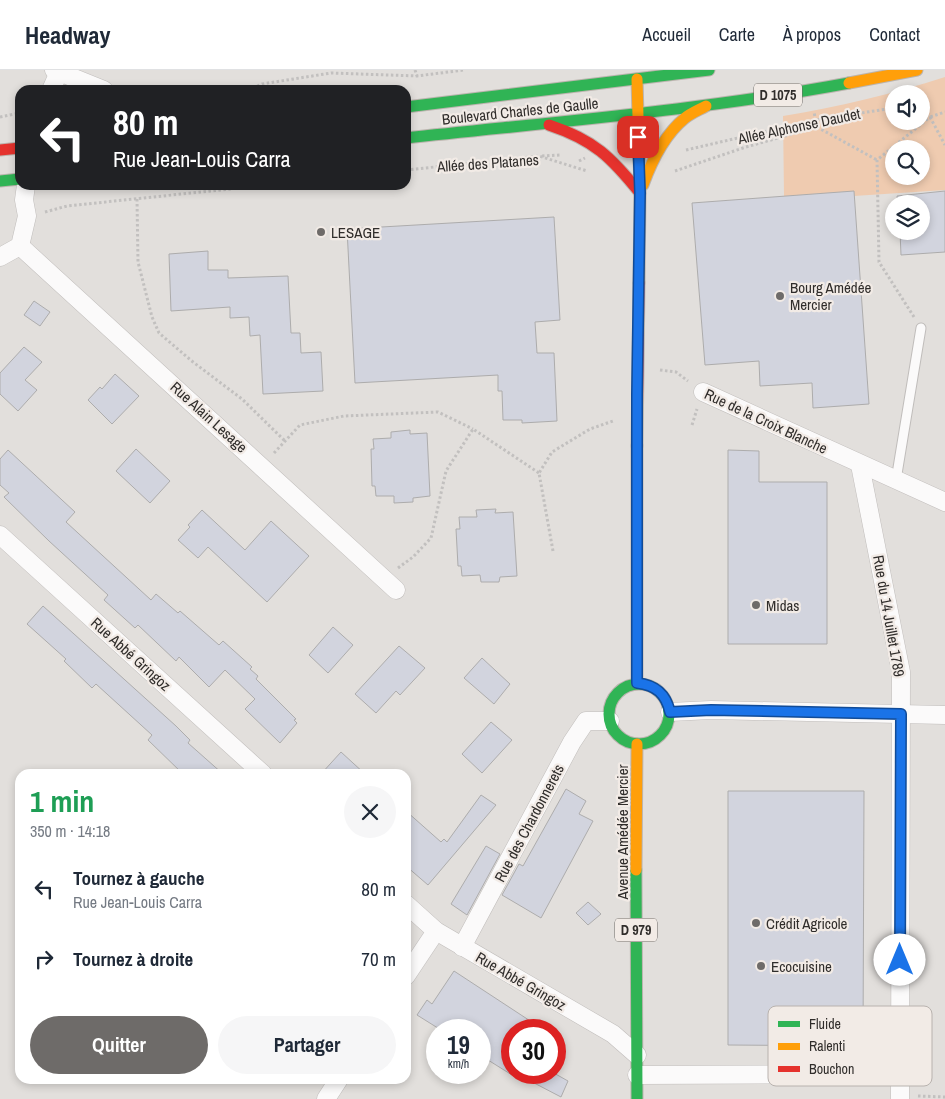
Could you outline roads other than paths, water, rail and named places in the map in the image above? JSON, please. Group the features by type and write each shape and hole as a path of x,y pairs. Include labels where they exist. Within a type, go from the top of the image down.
{"main road":[{"name":"Boulevard Charles de Gaulle","path":"411,106 709,70"},
{"name":"D 1075","path":"637,113 801,92 917,70"},
{"path":"637,79 640,193 637,367 637,683"},
{"path":"640,193 650,163 664,141 685,118 713,102"},
{"name":"Boulevard Charles de Gaulle","path":"411,137 637,113"},
{"path":"542,124 571,132 597,145 615,162 640,193"},
{"path":"0,150 15,148"},
{"path":"0,181 15,180"},
{"path":"637,683 647,684 663,694 668,702 670,712 669,722 664,732 652,741 637,744 628,742 613,730 609,712 614,696 628,685 637,683"},
{"name":"Avenue Amédée Mercier","path":"637,744 637,1099"}],"street":[{"path":"52,85 57,71 92,85"},
{"path":"0,257 20,246 27,216 24,200 25,190"},
{"name":"Rue Alain Lesage","path":"20,246 390,584"},
{"name":"Rue de la Croix Blanche","path":"703,392 945,502"},
{"name":"Rue du 14 Juillet 1789","path":"860,465 901,672 899,1006"},
{"name":"Rue Abbé Gringoz","path":"0,535 257,769"},
{"path":"670,712 711,710 945,714"},
{"name":"Rue des Chardonnerets","path":"462,947 572,742 586,720 610,721"},
{"name":"Rue Abbé Gringoz","path":"411,908 436,931 613,1034 637,1055"},
{"path":"411,968 436,931"},
{"path":"637,1075 768,1074"},
{"path":"326,1099 336,1084"}],"lane":[{"path":"896,480 921,328"}],"place":[{"name":"LESAGE","path":"321,232"},
{"name":"Bourg Amédée Mercier","path":"780,296"},
{"name":"Midas","path":"756,605"},
{"name":"Crédit Agricole","path":"756,923"},
{"name":"Ecocuisine","path":"761,966"}]}
